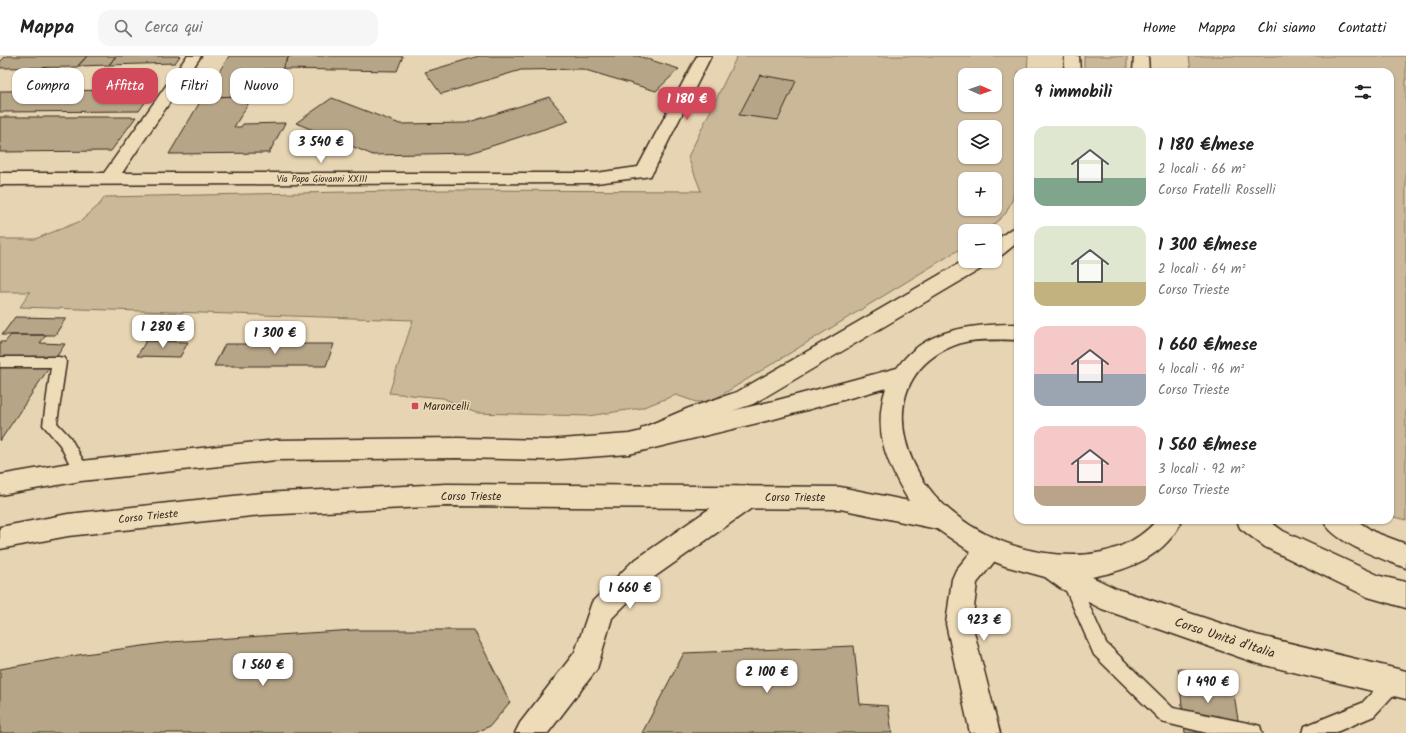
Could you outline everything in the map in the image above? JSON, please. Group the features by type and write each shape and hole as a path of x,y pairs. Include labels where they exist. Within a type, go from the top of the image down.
{"main road":[{"path":"109,178 194,56"},
{"name":"Via Papa Giovanni XXIII","path":"0,179 596,178 644,172 704,56"},
{"path":"1072,56 1072,68"},
{"path":"1141,56 1141,68"},
{"path":"1002,245 1014,236"},
{"path":"629,444 697,414 745,398 967,268"},
{"path":"1014,332 984,331 955,337 930,349 914,361 903,375 893,396 890,420 893,443 902,467 918,494 942,519 989,548 1061,573 1124,558 1153,541 1167,524"},
{"path":"0,485 81,470 276,450 458,448 547,450 629,444 774,410 903,375"},
{"name":"Corso Trieste","path":"0,538 68,525 262,504 446,495 840,498 942,519"},
{"path":"530,733 587,659 602,611 642,571 747,497"},
{"path":"1254,524 1274,539 1364,582 1377,588 1406,595"},
{"path":"1341,524 1365,540 1406,556"},
{"path":"984,733 959,624 965,579 989,548"},
{"name":"Corso Unità d'Italia","path":"1061,573 1111,600 1256,649 1400,683"}],"lane":[{"path":"0,362 59,362 50,425 65,441 81,470"},
{"path":"1061,573 1100,649 1168,716 1253,733"},
{"path":"1312,733 1368,710 1400,683"}],"shaded area":[{"path":"737,56 1028,56 1027,68 1014,68 1014,189 1013,198 1006,213 994,224 958,224 958,250 710,402 696,402 676,395 641,408 588,416 476,413 443,398 389,393 413,320 20,307 30,292 0,292 0,239 35,239 81,221 99,205 105,197 444,190 701,191 688,157"},
{"path":"1084,56 1127,56 1127,68 1084,68"},
{"path":"1189,56 1406,56 1406,520 1394,517 1394,68 1190,68"}],"building":[{"path":"6,56 87,56 77,67 0,68 0,62"},
{"path":"87,56 116,56 109,65 78,66"},
{"path":"116,56 180,56 175,63 109,65"},
{"path":"229,56 289,56 283,68 230,68 230,96 222,97 221,68"},
{"path":"289,56 403,56 397,71 283,68"},
{"path":"479,56 638,56 679,69 656,91 582,69 521,70 441,94 425,72"},
{"path":"760,75 796,81 778,120 739,115"},
{"path":"84,90 92,90 92,104 144,104 139,111 0,112 0,91 12,91 12,104 84,104"},
{"path":"230,96 230,104 248,104 234,127 241,127 243,124 285,123 269,153 169,154 199,104 222,104 222,97"},
{"path":"549,97 569,121 470,153 373,155 296,123 332,98 400,124 466,123"},
{"path":"0,117 136,117 111,151 0,152"},
{"path":"15,317 66,318 55,335 2,335"},
{"path":"11,335 46,335 40,343 65,344 0,441 0,342 5,342"},
{"path":"146,341 188,342 180,357 137,356"},
{"path":"225,344 334,344 326,366 214,366"},
{"path":"354,630 474,630 510,702 490,726 475,733 0,733 0,669 78,655 171,642"},
{"path":"854,646 860,704 888,706 892,733 642,733 684,653"},
{"path":"1178,668 1232,681 1240,733 1185,733"}],"place":[{"name":"Maroncelli","path":"415,406"}]}
